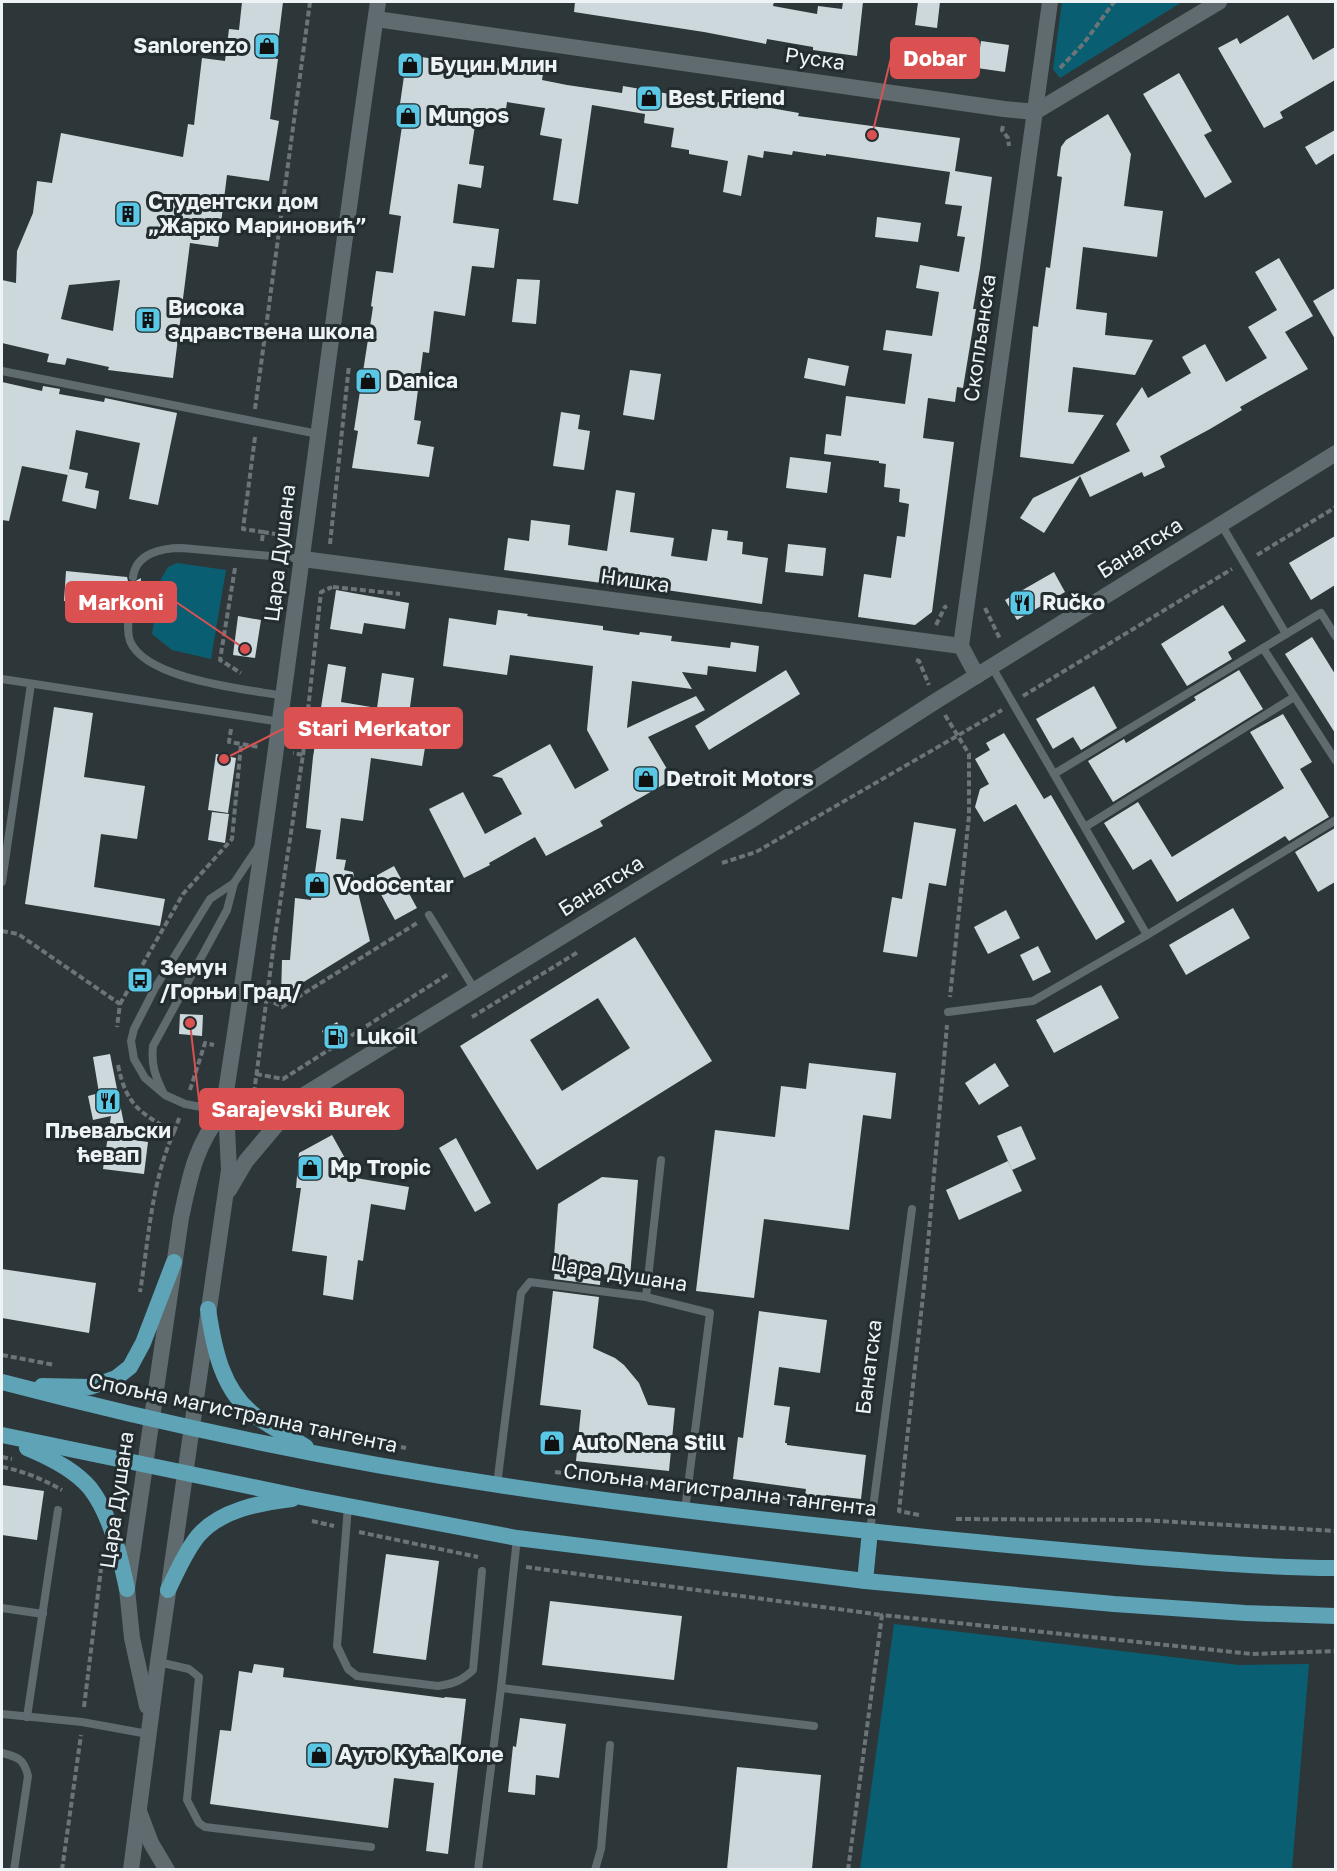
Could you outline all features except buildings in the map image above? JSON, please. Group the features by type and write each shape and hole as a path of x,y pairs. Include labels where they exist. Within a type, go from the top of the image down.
{"main road":[{"path":"2,1382 34,1386 90,1387 116,1378 130,1367 137,1356 174,1262"},
{"path":"208,1309 223,1375 234,1395 256,1417 317,1454"},
{"name":"Спољна магистрална тангента","path":"2,1382 151,1420 317,1454 497,1485 686,1510 1027,1548 1249,1566 1335,1568"},
{"path":"2,1436 517,1538 865,1581 1174,1608 1335,1616"},
{"path":"2,1436 50,1458 89,1487 110,1529 127,1589"},
{"path":"168,1590 186,1554 198,1537 217,1521 246,1507 306,1498"},
{"path":"865,1581 870,1531"}],"street":[{"name":"Цара Душана","path":"131,1869 168,1590 224,1201 229,1150 228,1128 223,1111 265,837 378,2"},
{"name":"Скопљанска","path":"961,646 1050,2"},
{"path":"1035,112 1219,2"},
{"name":"Руска","path":"376,19 1035,112"},
{"name":"Банатска","path":"223,1111 251,1114 299,1098 750,820 936,701 1335,453"},
{"name":"Нишка","path":"303,559 961,646"},
{"path":"961,646 964,656 977,676"},
{"path":"224,1201 246,1161 299,1098"},
{"name":"Цара Душана","path":"149,1729 129,1619 127,1589 174,1262 186,1196 196,1159 209,1129 223,1111"},
{"path":"138,1811 150,1843 167,1869"}],"lane":[{"path":"2,371 318,434"},
{"path":"1221,524 1286,634"},
{"path":"133,577 141,561 151,553 165,548 303,559"},
{"path":"1054,774 1321,613 1335,637"},
{"path":"129,614 130,641 137,652 151,664 172,674 284,696"},
{"path":"1263,648 1335,761"},
{"path":"992,667 1147,935"},
{"path":"2,679 281,722"},
{"path":"2,882 31,684"},
{"path":"1084,827 1294,697"},
{"path":"948,1012 1033,1000 1147,935 1335,820"},
{"path":"165,1095 154,1074 153,1046 227,910 234,883 265,837"},
{"path":"223,1111 185,1104 165,1095 145,1078 134,1059 131,1041 134,1029 155,988 210,900 234,883"},
{"path":"429,915 475,990"},
{"path":"646,1297 661,1160"},
{"name":"Банатска","path":"870,1531 912,1209"},
{"name":"Цара Душана","path":"497,1485 521,1293 530,1282 646,1297 710,1313 686,1510"},
{"path":"348,1506 337,1646 342,1660 357,1676 438,1686 450,1685 465,1678 473,1670 482,1571"},
{"path":"27,1717 58,1510"},
{"path":"478,1869 517,1538"},
{"path":"2,1608 43,1614"},
{"path":"158,1662 189,1669 199,1677 187,1800 199,1823 205,1827 370,1847"},
{"path":"501,1688 814,1726"},
{"path":"2,1714 149,1729"},
{"path":"595,1869 601,1849 610,1745"},
{"path":"2,1752 16,1756 26,1765 28,1776 14,1869"}],"path":[{"path":"263,532 243,529 257,421 254,404 310,2"},
{"path":"1040,76 1056,72 1077,50 1114,2"},
{"path":"715,868 725,861 756,852 958,736 1335,507"},
{"path":"919,661 930,643 945,607 966,602 982,601 1002,642"},
{"path":"926,1516 899,1511 925,1278 948,1012 969,816 969,754 936,701"},
{"path":"120,1004 183,894 232,839 241,744"},
{"path":"266,998 282,1006 429,915"},
{"path":"465,1021 585,948"},
{"path":"256,1074 283,1079 460,966"},
{"path":"174,1132 205,1043 259,1053"},
{"path":"295,1125 313,1122 324,1105"},
{"path":"309,1427 414,1450"},
{"path":"303,1519 480,1558"},
{"path":"947,1519 1140,1520 1335,1531"},
{"path":"514,1565 882,1615 1251,1654 1335,1651"},
{"path":"848,1869 882,1615"}],"shaded area":[{"path":"1062,2 1182,2 1060,78 1053,69"},
{"path":"177,563 226,570 211,659 172,650 152,634 161,579 168,567"},
{"path":"894,1624 1239,1665 1309,1664 1292,1869 860,1869"}],"place":[{"name":"Sanlorenzo","path":"267,46"},
{"name":"Буцин Млин","path":"410,65"},
{"name":"Best Friend","path":"649,98"},
{"name":"Mungos","path":"408,116"},
{"name":"Dobar","path":"872,135"},
{"name":"Студентски дом „Жарко Мариновић”","path":"128,214"},
{"name":"Висока здравствена школа","path":"148,320"},
{"name":"Danica","path":"368,381"},
{"name":"Ručko","path":"1022,603"},
{"name":"Markoni","path":"245,649"},
{"name":"Stari Merkator","path":"224,759"},
{"name":"Detroit Motors","path":"646,779"},
{"name":"Vodocentar","path":"317,885"},
{"name":"Земун /Горњи Град/","path":"140,980"},
{"name":"Sarajevski Burek","path":"190,1023"},
{"name":"Lukoil","path":"336,1037"},
{"name":"Пљеваљски ћевап","path":"108,1101"},
{"name":"Mp Tropic","path":"310,1168"},
{"name":"Auto Nena Still","path":"552,1443"},
{"name":"Ауто Кућа Коле","path":"319,1755"}]}
